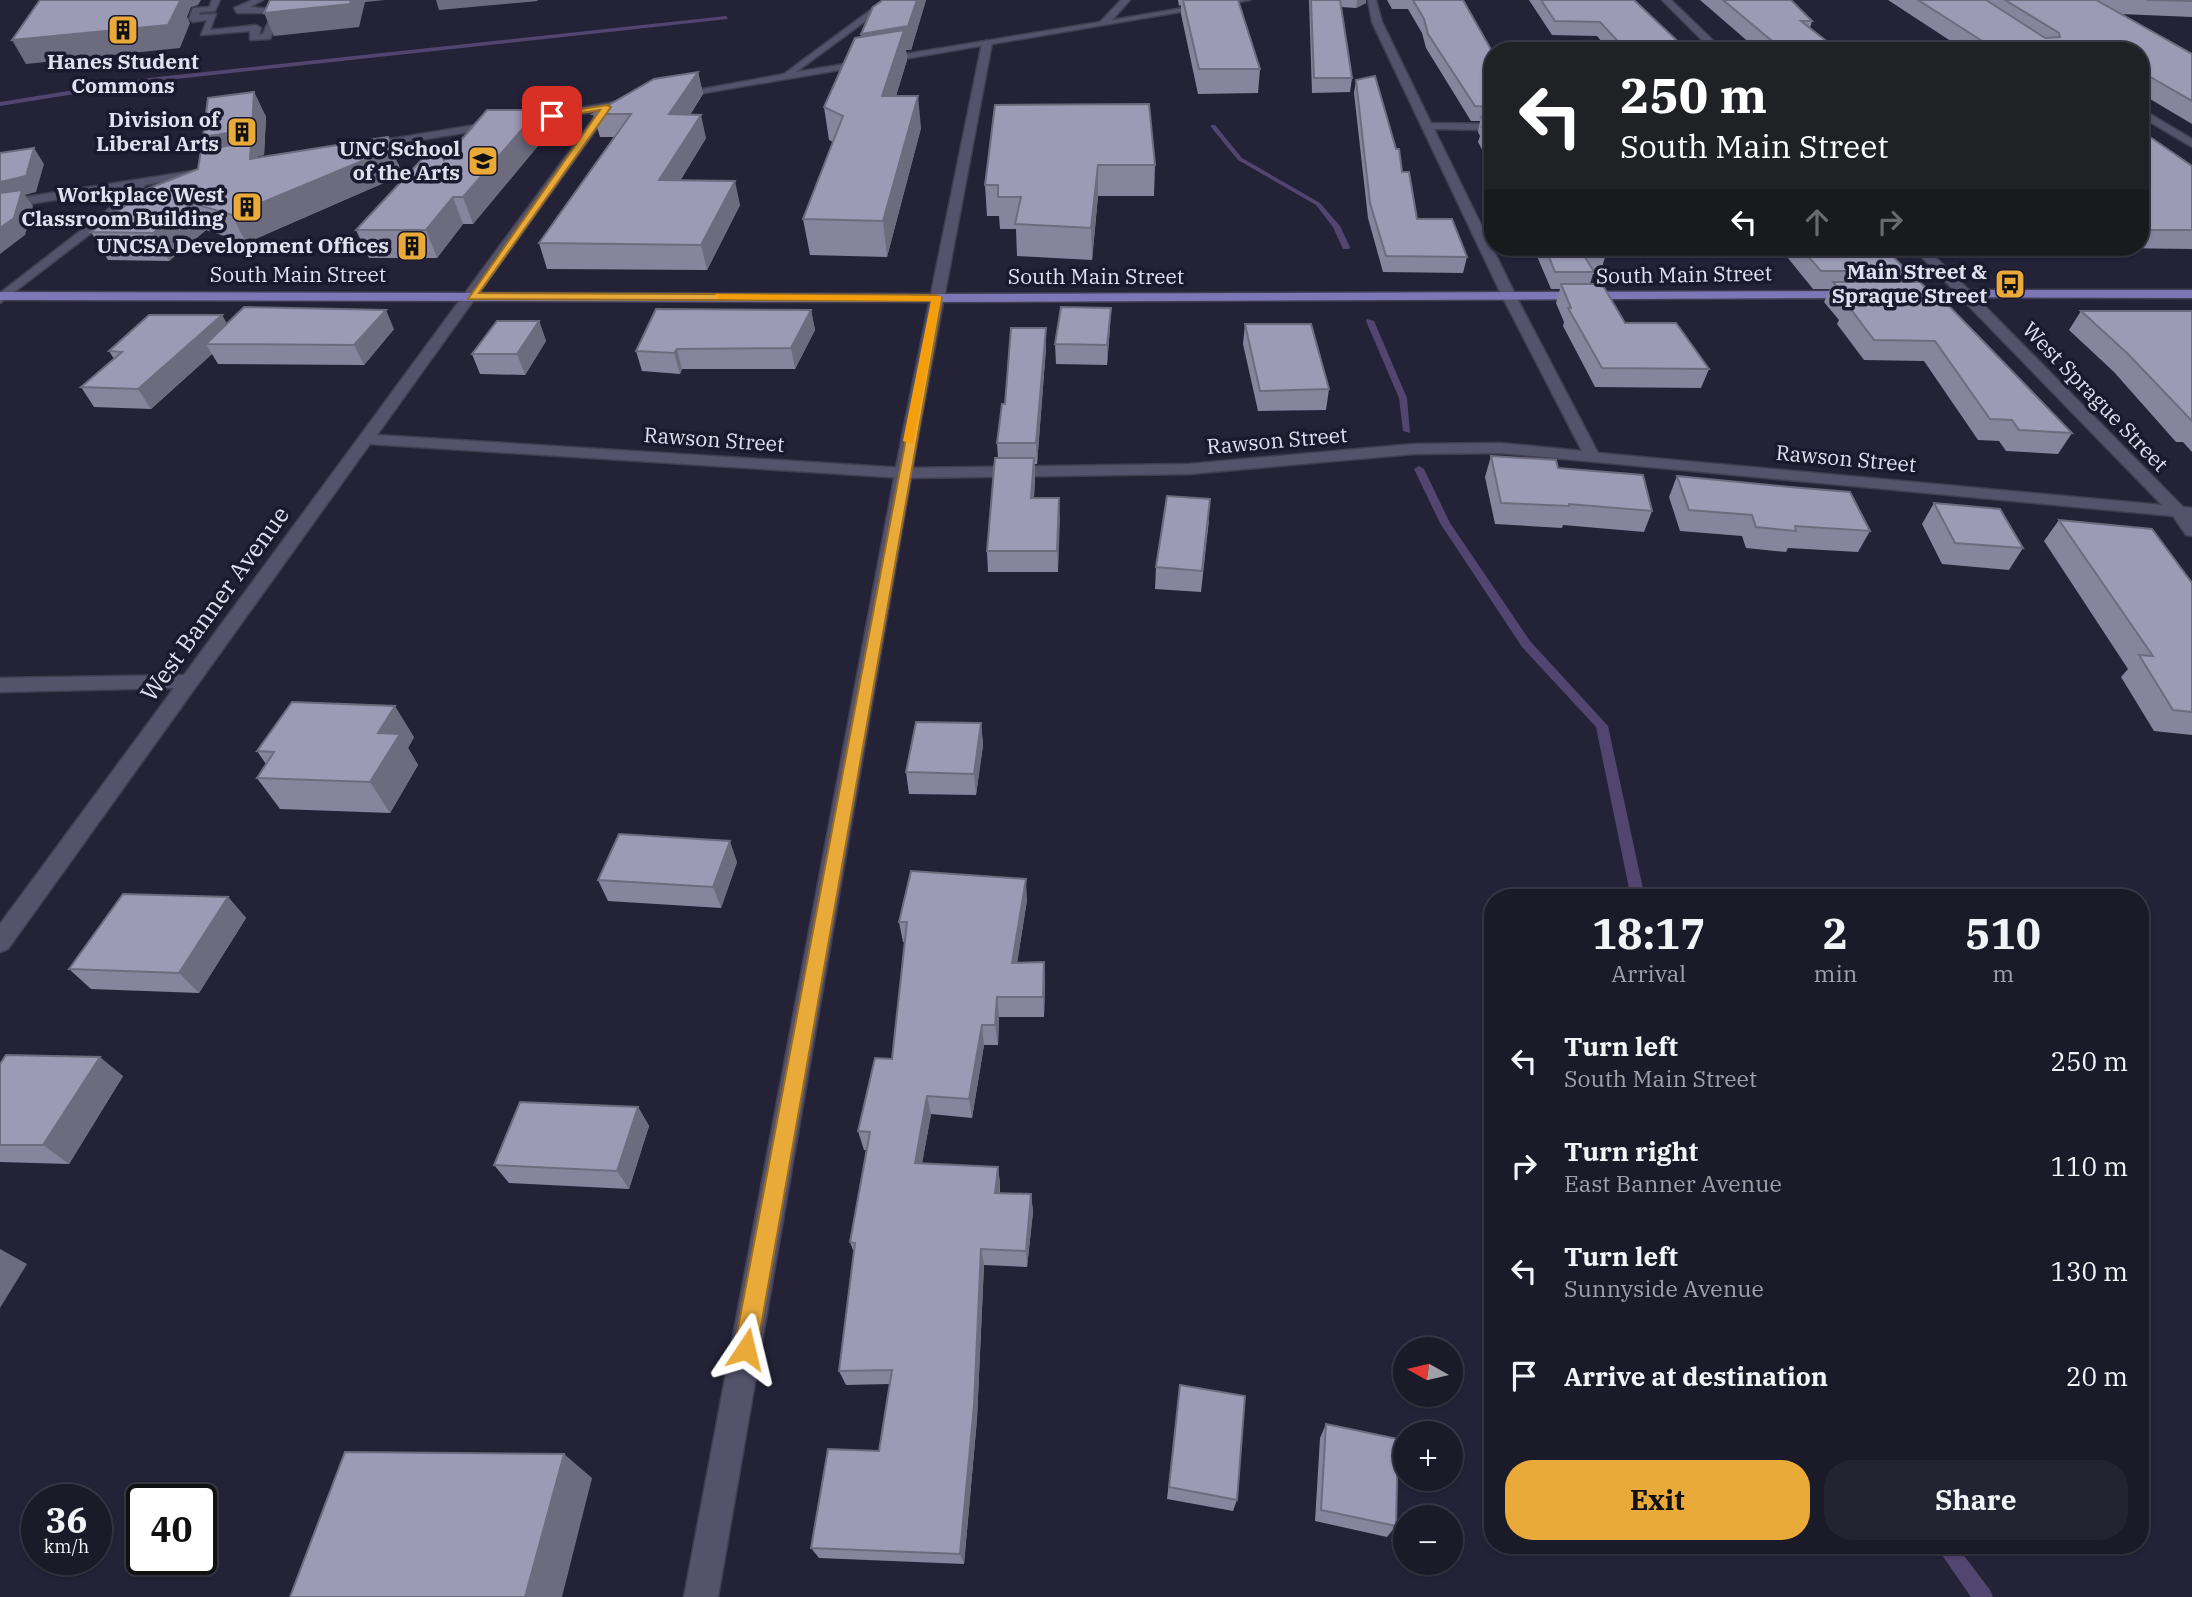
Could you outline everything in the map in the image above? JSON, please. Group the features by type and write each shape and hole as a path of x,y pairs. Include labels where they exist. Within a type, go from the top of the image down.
{"main road":[{"name":"South Main Street","path":"2,297 1510,298 2192,294"}],"street":[{"path":"216,0 212,9 196,10 192,19 213,16 204,33 256,28 253,38 267,37 278,10 237,10 260,0"},
{"path":"784,76 890,0"},
{"path":"1102,24 1126,0"},
{"path":"658,98 1246,0"},
{"path":"1372,0 1377,22 1484,244"},
{"path":"1666,0 1710,42"},
{"path":"701,1597 904,473 987,43"},
{"path":"349,149 645,100"},
{"name":"West Banner Avenue","path":"0,942 607,107"},
{"path":"2149,117 2192,145"},
{"path":"1427,126 1484,127"},
{"path":"2149,129 2192,129"},
{"path":"0,205 213,171"},
{"path":"2,297 133,196 140,183"},
{"path":"1490,256 1593,457"},
{"name":"West Sprague Street","path":"1927,256 2185,512 2192,531"},
{"name":"Rawson Street","path":"364,439 904,473 1189,470 1414,449 1500,448 2185,512"},
{"path":"0,685 191,681"}],"building":[{"path":"40,0 180,1 168,25 12,40"},
{"path":"270,0 351,0 350,4 264,13"},
{"path":"883,0 917,0 908,26 861,34 873,7"},
{"path":"1183,0 1238,0 1260,69 1199,69"},
{"path":"1311,0 1340,0 1352,78 1314,78"},
{"path":"1413,0 1463,0 1487,42 1484,42 1484,106 1475,106 1428,34 1424,19"},
{"path":"1541,0 1634,0 1678,42 1619,42 1600,22 1555,21"},
{"path":"1723,0 1791,0 1812,21 1801,21 1828,42 1773,42"},
{"path":"1918,0 1986,0 2045,38 2060,37 2059,33 2005,0 2096,0 2192,54 2192,101 2149,76 2149,42 1984,42"},
{"path":"904,30 882,96 918,96 883,221 803,219 843,116 824,107 855,38"},
{"path":"698,72 669,114 701,115 659,180 735,181 701,245 539,243 631,114 593,114 654,79"},
{"path":"1375,76 1396,149 1399,149 1402,172 1409,172 1417,219 1452,219 1467,257 1386,256 1370,203 1356,80"},
{"path":"254,92 252,129 203,137 208,98"},
{"path":"1149,104 1155,165 1098,165 1091,228 1015,224 1021,197 998,197 998,185 985,185 995,105"},
{"path":"487,110 539,110 463,197 453,197 426,230 356,230 437,143 444,160"},
{"path":"2149,136 2192,166 2192,230 2149,230"},
{"path":"388,137 391,149 232,215 192,203 153,233 91,232 147,189 198,169 201,150 251,142 250,159"},
{"path":"34,148 26,176 0,182 0,153"},
{"path":"22,190 14,218 0,228 0,193"},
{"path":"1549,256 1605,257 1585,257 1594,272 1555,272"},
{"path":"1808,256 1893,256 1907,271 1821,271"},
{"path":"1833,282 1920,282 1944,306 1949,306 2072,433 2019,430 2012,420 1990,419 1935,341 1874,340"},
{"path":"1561,284 1602,284 1625,323 1676,323 1709,369 1602,368 1568,308 1571,308"},
{"path":"244,307 386,310 354,345 206,344"},
{"path":"1061,307 1111,308 1107,345 1055,344"},
{"path":"656,309 811,310 791,348 677,349 674,353 636,351"},
{"path":"2081,311 2192,311 2192,421 2127,353"},
{"path":"149,315 222,315 138,389 81,387 122,352 109,351"},
{"path":"497,321 539,321 517,354 472,354"},
{"path":"1245,324 1311,324 1329,389 1260,391"},
{"path":"1011,328 1046,328 1036,443 997,443 1002,404 1005,404"},
{"path":"1491,456 1556,460 1558,468 1643,475 1652,511 1569,504 1501,503"},
{"path":"995,458 1034,458 1031,498 1059,498 1057,551 987,551"},
{"path":"1677,476 1850,492 1870,531 1795,526 1796,531 1756,527 1752,515 1689,510"},
{"path":"1167,496 1210,499 1202,571 1156,567"},
{"path":"1934,503 2000,509 2023,548 1955,543"},
{"path":"2059,520 2152,529 2192,583 2192,712 2173,710 2139,655 2153,656"},
{"path":"292,702 395,706 378,733 400,734 370,782 257,778 274,752 257,751"},
{"path":"916,722 981,723 974,774 906,772"},
{"path":"619,834 730,841 713,887 598,880"},
{"path":"911,871 1026,879 1012,963 1044,962 1043,997 997,997 995,1025 982,1025 969,1099 927,1096 915,1163 998,1167 995,1193 1031,1194 1026,1251 981,1249 974,1405 960,1554 811,1548 828,1449 879,1451 892,1370 839,1371 855,1243 850,1242 870,1132 858,1131 875,1058 892,1059 907,922 899,922"},
{"path":"123,894 228,897 179,973 69,969"},
{"path":"6,1055 100,1057 43,1145 0,1145 0,1064"},
{"path":"520,1102 638,1107 617,1171 494,1165"},
{"path":"1180,1385 1245,1396 1237,1500 1169,1487"},
{"path":"1326,1424 1393,1438 1393,1491 1397,1491 1396,1505 1393,1505 1393,1525 1321,1510"},
{"path":"345,1452 564,1454 525,1597 290,1597"}],"waterway":[{"path":"0,104 149,80 726,18"},
{"path":"1213,126 1240,159 1318,204 1336,226 1346,247"},
{"path":"1370,321 1403,398 1407,431"},
{"path":"1419,469 1445,523 1526,644 1602,726 1636,889"},
{"path":"1951,1554 1983,1597"}],"slow traffic":[{"path":"719,296 937,298 909,441"}],"place":[{"name":"Hanes Student Commons","path":"123,30"},
{"name":"Division of Liberal Arts","path":"242,132"},
{"name":"UNC School of the Arts","path":"483,161"},
{"name":"Workplace West Classroom Building","path":"247,207"},
{"name":"UNCSA Development Offices","path":"412,246"},
{"name":"Main Street & Spraque Street","path":"2010,284"}],"route":[{"path":"552,116 607,107 472,296 937,298 746,1349"}]}
